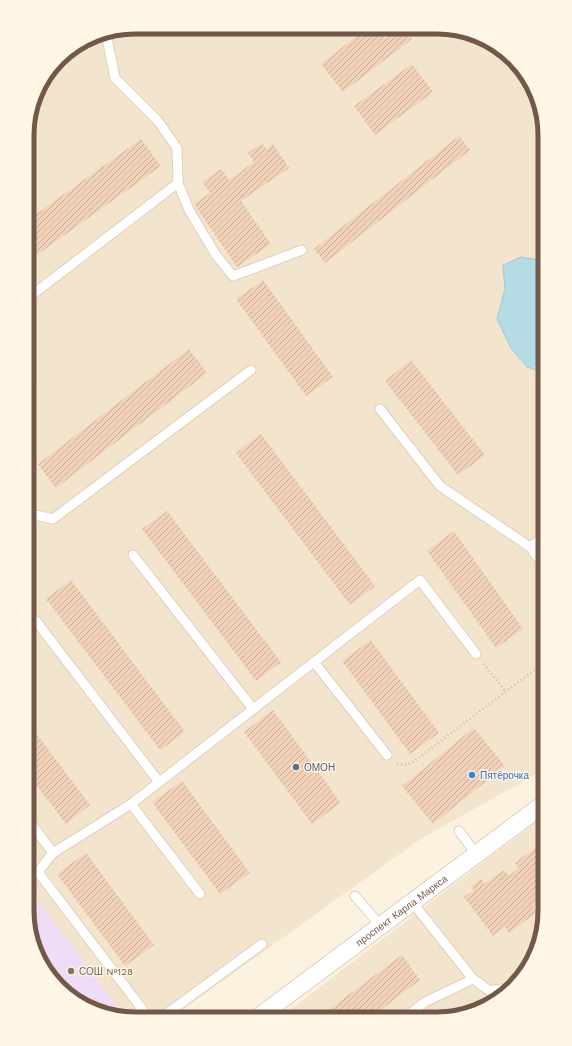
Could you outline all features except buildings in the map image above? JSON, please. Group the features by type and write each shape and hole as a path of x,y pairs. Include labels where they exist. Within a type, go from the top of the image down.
{"street":[{"name":"проспект Карла Маркса","path":"265,1012 538,808"}],"lane":[{"path":"107,38 115,78 158,121 177,148 178,183 189,210 216,255 234,276 302,250"},
{"path":"34,293 178,183"},
{"path":"34,514 53,519 251,370"},
{"path":"380,409 440,486 530,547 538,558"},
{"path":"530,547 538,541"},
{"path":"133,555 253,709"},
{"path":"144,1012 38,872 53,853 131,804 420,580 476,654"},
{"path":"36,621 159,782"},
{"path":"314,662 387,755"},
{"path":"131,804 200,894"},
{"path":"34,827 53,853"},
{"path":"459,831 477,855"},
{"path":"355,896 380,925"},
{"path":"412,902 473,979 490,991 501,989"},
{"path":"168,1012 262,944"},
{"path":"412,1012 425,1002 473,979"}],"path":[{"path":"476,654 506,692"},
{"path":"387,755 397,764 406,765 413,762 538,667"}],"shaded area":[{"path":"128,34 444,34 470,39 482,44 504,59 521,79 533,102 538,135 538,773 422,838 179,1012 122,1011 109,1009 96,1004 73,991 59,978 44,956 39,944 34,918 34,135 39,102 55,73 68,59 79,51 102,39"},
{"path":"538,820 538,918 536,931 528,956 517,973 499,991 482,1002 470,1007 444,1012 287,1012"},
{"name":"СОШ №128","path":"34,895 120,1011 109,1009 84,998 73,991 59,978 44,956 39,944 34,918"}],"water":[{"path":"521,257 538,260 538,371 527,367 511,348 497,319 505,289 503,265"}],"place":[{"name":"ОМОН","path":"296,767"},
{"name":"Пятёрочка","path":"472,775"},
{"name":"СОШ №128","path":"71,971"}]}
